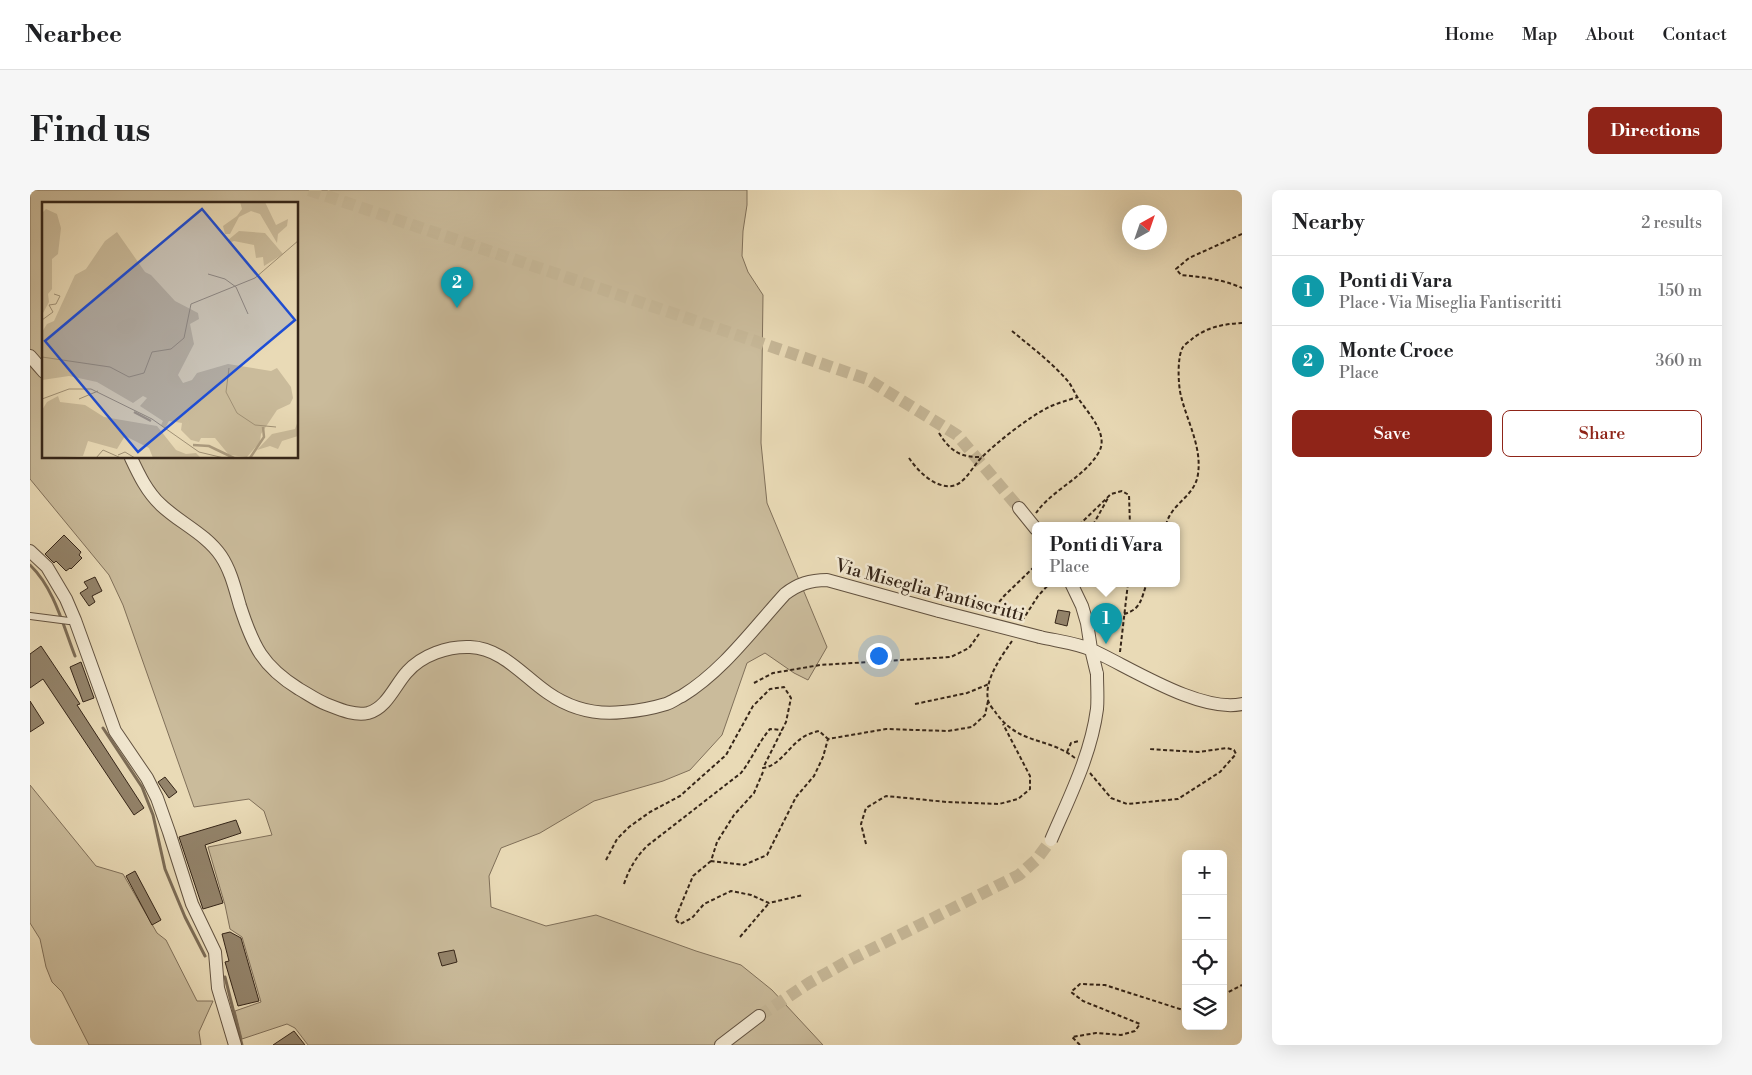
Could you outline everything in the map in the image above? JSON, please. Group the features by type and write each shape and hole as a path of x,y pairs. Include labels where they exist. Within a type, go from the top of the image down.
{"street":[{"path":"30,356 42,370"},
{"name":"Via Miseglia Fantiscritti","path":"132,459 148,492 162,506 207,541 221,556 230,573 254,644 260,655 273,670 318,701 354,713 369,713 380,707 407,672 420,660 454,648 471,647 486,650 501,657 549,694 570,706 605,714 631,712 668,704 694,688 722,664 785,594 794,587 815,580 827,580 939,611 1091,649 1118,664 1185,694 1217,704 1242,704"},
{"path":"1019,508 1032,524"},
{"path":"30,551 46,567 57,582 115,731 147,778 157,798 170,832 192,904 215,952 218,988 235,1045"},
{"path":"1051,840 1084,762 1091,740 1097,708 1097,674 1091,649 1088,623 1073,587"},
{"path":"721,1045 759,1016"}],"lane":[{"path":"30,616 72,621"}],"path":[{"path":"1242,234 1188,258 1176,269 1181,275 1228,281 1242,288"},
{"path":"1167,522 1179,502 1193,489 1198,474 1198,460 1192,429 1180,395 1178,371 1183,347 1200,332 1220,324 1242,323"},
{"path":"1012,331 1068,381 1095,423 1102,440 1100,451 1073,481 1043,504 1036,513 1035,522"},
{"path":"909,458 914,466 940,485 954,486 964,479 982,457 1029,419 1050,407 1078,397"},
{"path":"939,433 946,445 958,454 969,458 982,457"},
{"path":"1082,522 1110,494 1122,490 1129,495 1130,522"},
{"path":"1095,522 1110,494"},
{"path":"987,618 1004,596 1032,569"},
{"path":"1022,622 1038,596 1046,587"},
{"path":"1118,664 1127,587"},
{"path":"1124,614 1134,611 1139,606 1146,587"},
{"path":"754,683 773,673 820,664 951,657 968,648 979,634"},
{"path":"828,739 886,730 948,731 972,727 985,715 989,684 1002,657 1015,637"},
{"path":"915,704 967,693 989,684"},
{"path":"606,860 617,839 629,827 650,812 680,796 726,755 753,706 770,690 784,687 791,698 786,722 762,768 772,766 793,745 807,735 819,731 828,739"},
{"path":"866,844 860,824 866,808 886,796 947,802 1000,804 1018,798 1030,789 1030,776 1002,722 988,702"},
{"path":"1002,722 1023,735 1052,744 1068,752 1080,763"},
{"path":"624,884 629,870 639,854 647,846 741,774 761,740 770,729 782,730"},
{"path":"711,861 744,865 768,855 796,797 814,776 823,757 828,739"},
{"path":"1086,768 1111,798 1127,804 1148,803 1178,799 1220,772 1236,754 1234,750 1227,748 1198,752 1148,749"},
{"path":"763,772 754,793 734,815 717,842 711,861 693,876 675,919 680,924 692,918 704,904 731,891 751,894 769,903"},
{"path":"740,937 769,903 803,895"},
{"path":"1080,1045 1072,1037 1096,1033 1121,1035 1135,1031 1140,1024 1083,1001 1070,992 1080,984 1105,985 1182,1009"},
{"path":"1227,993 1242,984"}],"shaded area":[{"path":"30,190 747,190 742,256 748,272 763,295 761,443 767,503 827,647 808,680 794,673 765,653 747,663 722,735 690,770 663,781 594,801 540,833 501,848 489,876 491,907 546,926 596,915 741,965 772,990 823,1045 308,1045 295,1028 287,1024 242,1039 235,1011 261,1002 242,937 230,929 208,847 272,835 264,811 249,799 194,807 123,605 109,575 30,479"},
{"path":"30,785 96,866 123,874 157,933 166,940 197,1001 213,1001 199,1032 201,1045 89,1045 62,992 52,982 46,967 40,939 30,923"}],"building":[{"path":"64,535 81,552 79,555 82,558 71,569 66,571 45,554"},
{"path":"95,577 102,591 92,596 95,602 89,606 80,593 88,588 84,582"},
{"path":"1058,610 1070,612 1067,626 1055,623"},
{"path":"41,646 80,704 77,705 144,808 134,815 43,679 30,688 30,654"},
{"path":"81,662 94,698 83,702 70,667"},
{"path":"30,701 44,723 30,732"},
{"path":"165,777 177,792 169,798 158,782"},
{"path":"236,820 241,833 205,845 223,903 203,909 179,837"},
{"path":"135,871 161,920 152,925 126,876"},
{"path":"230,932 241,938 259,1001 238,1006 225,962 229,961 222,934"},
{"path":"454,950 457,962 442,966 438,953"},
{"path":"294,1031 305,1045 273,1045"}],"waterway":[{"path":"30,565 52,596 75,656"},
{"path":"103,728 142,787 153,815 165,869 185,917 205,956"},
{"path":"225,977 242,1045"}],"tunnel":[{"path":"309,190 867,379 957,435 1019,508"},
{"path":"759,1016 809,983 848,961 1019,875 1036,860 1051,840"}],"place":[{"name":"Monte Croce","path":"457,308"},
{"name":"Ponti di Vara","path":"1106,644"}]}
